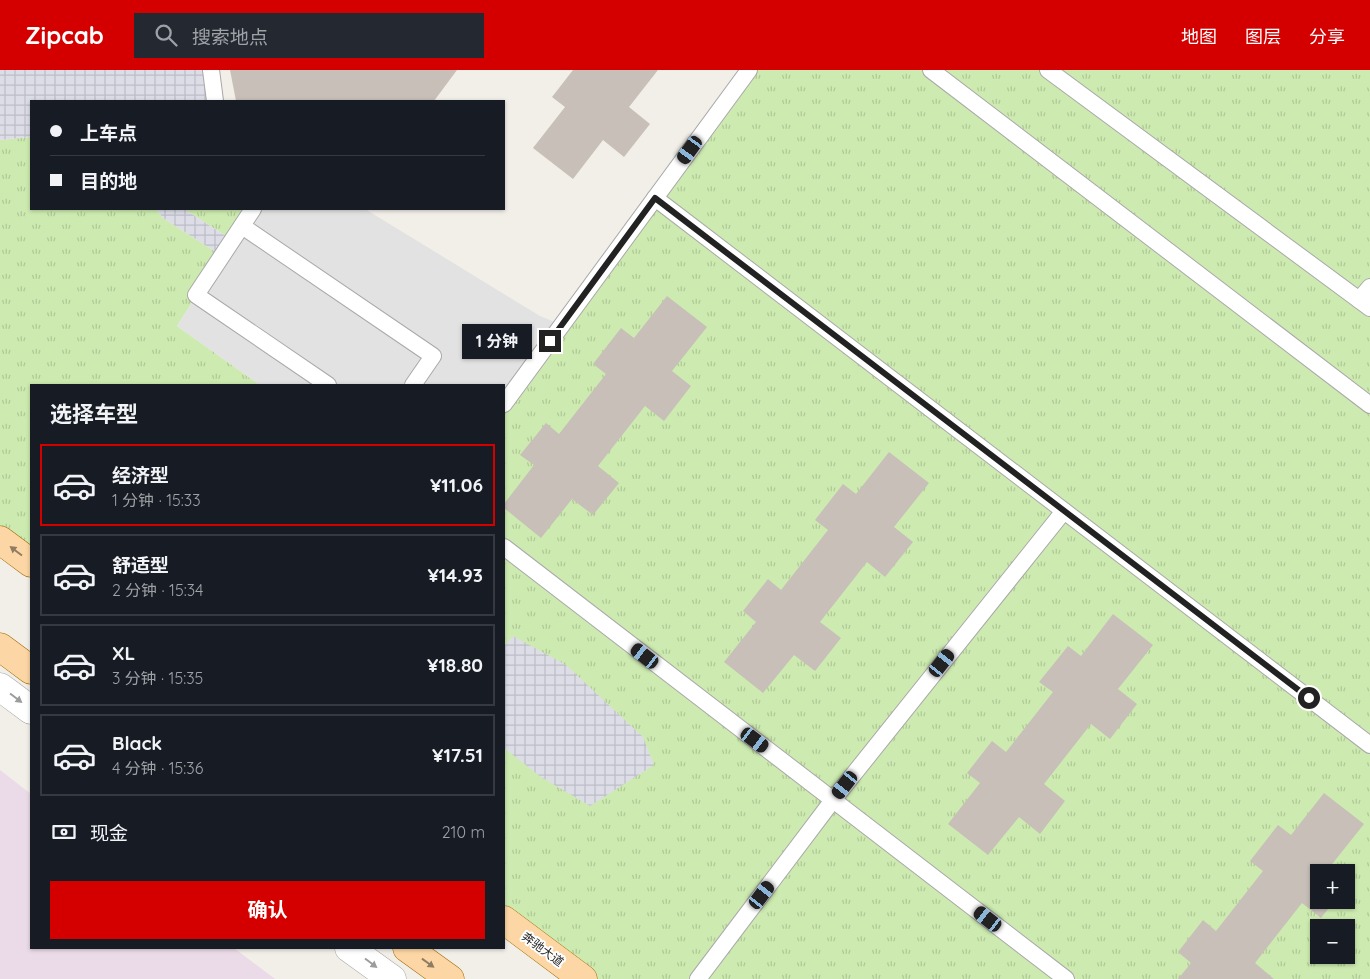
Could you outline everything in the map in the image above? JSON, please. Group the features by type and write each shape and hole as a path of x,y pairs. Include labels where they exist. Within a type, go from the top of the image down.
{"main road":[{"path":"0,540 30,562"},
{"path":"0,647 30,669"},
{"name":"奔驰大道","path":"505,921 583,979"},
{"path":"408,949 450,979"}],"street":[{"path":"0,687 30,709"},
{"path":"351,949 392,979"}],"lane":[{"path":"211,70 215,100"},
{"path":"505,403 749,70"},
{"path":"931,70 1370,405"},
{"path":"1048,70 1067,76 1365,304 1370,287"},
{"path":"655,198 1370,745"},
{"path":"252,210 196,295 327,384"},
{"path":"242,226 433,356 414,384"},
{"path":"698,979 833,800 1064,511"},
{"path":"505,548 1066,979"}],"shaded area":[{"path":"0,70 211,70 215,100 30,100 30,137 0,140"},
{"path":"157,210 186,210 232,240 222,256 163,218"},
{"path":"252,210 367,210 540,316 562,325 505,403 505,384 259,384 177,326"},
{"path":"513,636 566,665 643,737 654,765 590,806 541,777 505,749 505,645"},
{"path":"0,770 30,793 30,949 235,949 275,979 0,979"}],"green space":[{"path":"749,70 1370,70 1370,979 583,979 505,921 505,403"},
{"path":"30,137 30,210 157,210 163,218 222,256 177,326 259,384 30,384 30,562 0,540 0,140"},
{"path":"186,210 252,210 232,240"}],"building":[{"path":"230,70 457,70 435,100 236,100"},
{"path":"573,70 658,70 629,107 650,124 624,157 603,140 573,179 533,148 565,107 552,97"},
{"path":"667,296 707,327 672,371 691,386 664,421 645,406 598,466 619,483 593,515 572,499 541,538 505,509 505,503 534,465 520,455 546,423 559,434 606,374 593,364 621,328 634,338"},
{"path":"889,452 929,483 894,527 913,542 885,577 867,562 820,622 841,638 815,671 794,655 763,693 724,662 756,622 743,611 768,579 781,590 828,530 815,520 843,484 856,494"},
{"path":"1113,614 1153,645 1118,689 1137,704 1110,739 1091,724 1044,784 1065,801 1040,834 1019,817 988,855 948,824 980,783 967,773 992,741 1006,752 1053,692 1039,682 1068,646 1081,656"},
{"path":"1324,793 1364,824 1332,864 1310,864 1310,909 1328,909 1321,918 1302,903 1255,963 1274,979 1178,979 1191,963 1178,952 1203,920 1216,931 1263,871 1250,861 1278,825 1291,835"}],"route":[{"path":"550,341 655,198 1309,698"}]}
